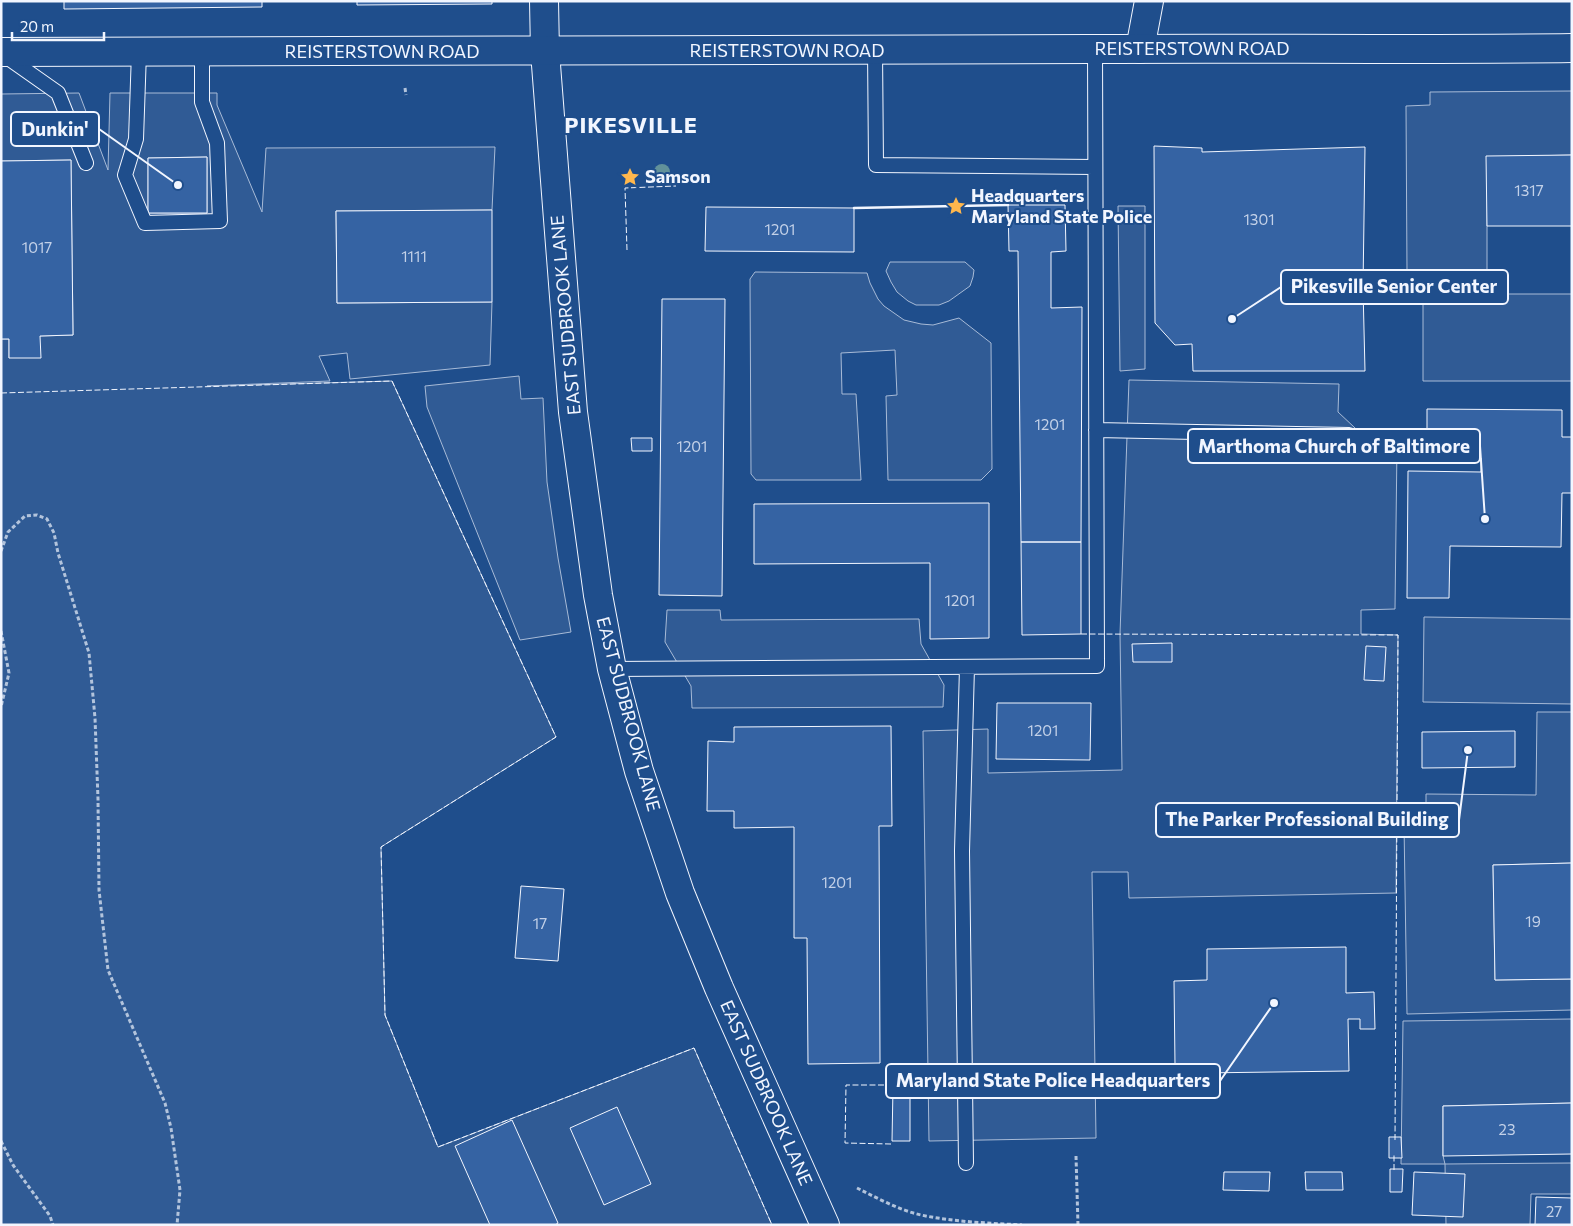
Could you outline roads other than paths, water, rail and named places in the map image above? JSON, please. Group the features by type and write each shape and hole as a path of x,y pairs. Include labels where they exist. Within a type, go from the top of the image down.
{"main road":[{"name":"EAST SUDBROOK LANE","path":"544,1 545,52 573,412 598,595 612,669 639,771 680,893 719,988 825,1225"},
{"path":"1140,49 1149,1"},
{"name":"REISTERSTOWN ROAD","path":"1,53 1094,48 1442,50 1572,48"}],"lane":[{"path":"612,669 1096,666 1096,167 1094,48"},
{"path":"875,50 876,165 1096,167"},
{"path":"139,52 136,139 125,175 145,224 220,221 217,143 202,102 202,52"},
{"path":"1,53 58,93 86,163"},
{"path":"1096,430 1349,435"},
{"path":"966,1163 962,851 967,667"}],"place":[{"name":"Samson","path":"630,177"},
{"name":"Dunkin'","path":"178,185"},
{"name":"Headquarters Maryland State Police","path":"956,206"},
{"name":"Pikesville Senior Center","path":"1232,319"},
{"name":"Marthoma Church of Baltimore","path":"1485,519"},
{"name":"The Parker Professional Building","path":"1468,750"},
{"name":"Maryland State Police Headquarters","path":"1274,1003"}],"district":[{"name":"PIKESVILLE","path":"631,125"}]}
